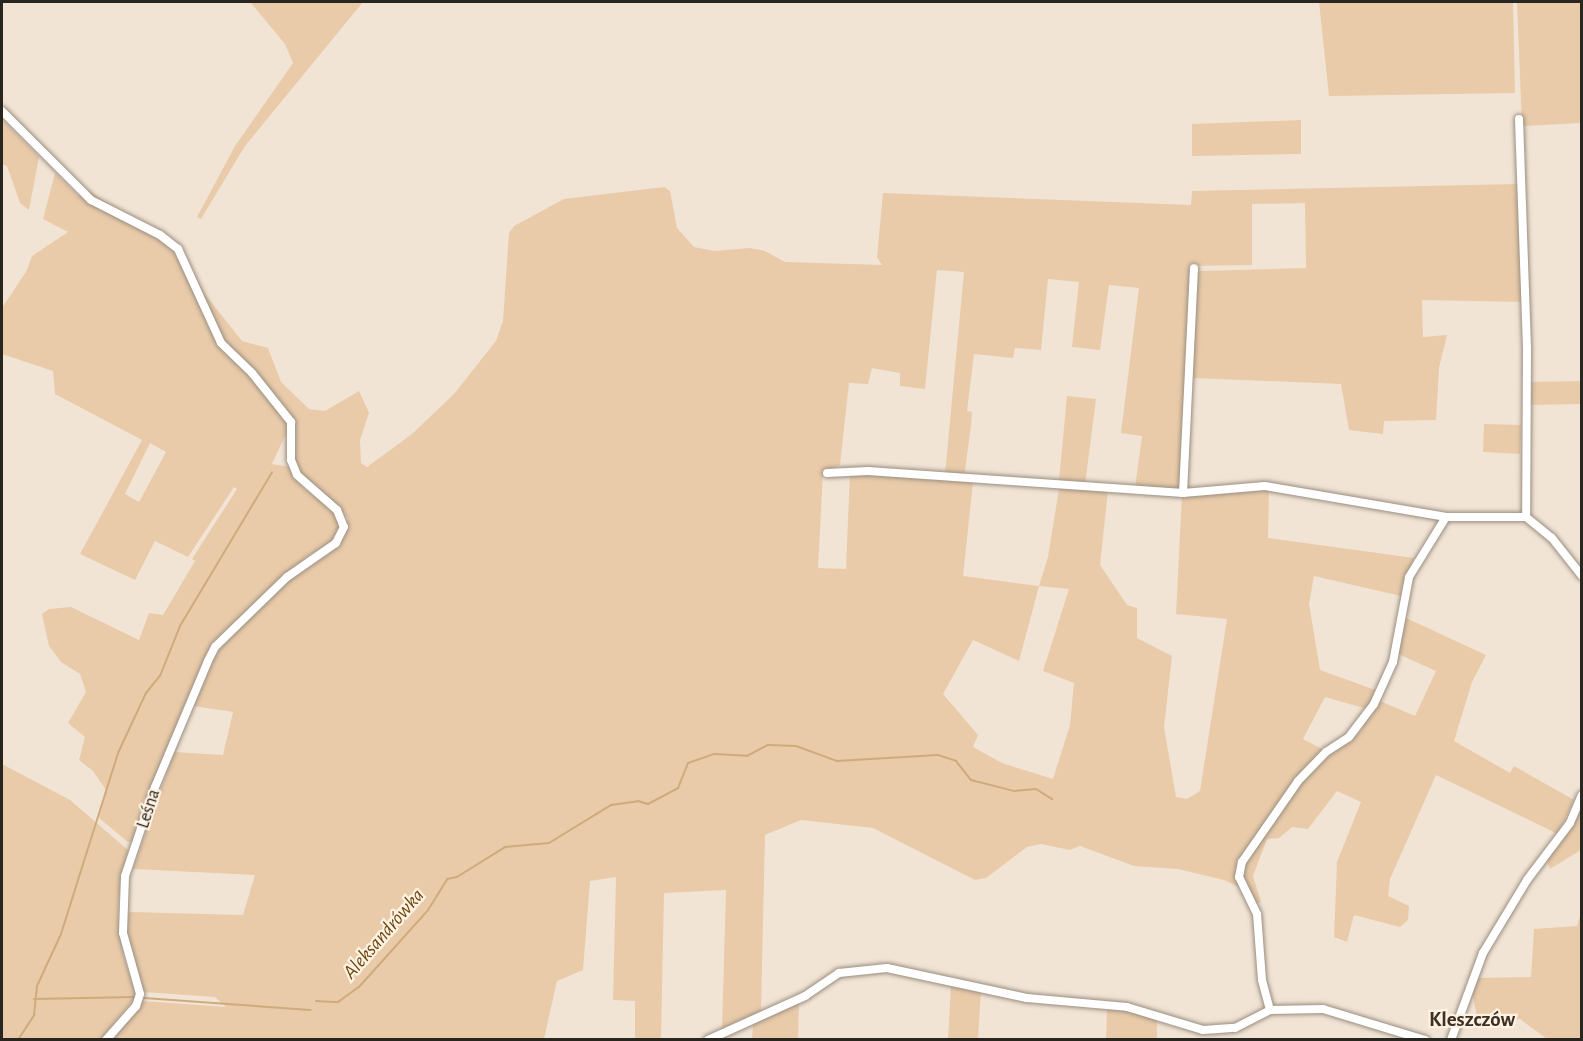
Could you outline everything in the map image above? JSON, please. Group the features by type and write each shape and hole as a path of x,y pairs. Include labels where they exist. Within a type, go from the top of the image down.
{"street":[{"name":"Leśna","path":"2,111 91,200 160,235 178,249 220,343 252,373 291,422 291,460 297,475 337,510 344,527 336,543 307,560 215,647 155,787 123,893 123,933 139,999 106,1040"},
{"path":"1519,120 1527,348 1526,518"},
{"path":"1183,493 1194,268"},
{"path":"827,473 868,471 1183,493 1265,486 1446,517 1526,518 1552,538 1581,576"},
{"path":"1270,1010 1262,980 1257,914 1239,877 1242,862 1298,781 1326,752 1349,737 1374,704 1393,662 1408,577 1446,517"},
{"path":"1451,1040 1483,953 1527,880 1570,823 1581,795"},
{"path":"708,1040 805,996 839,973 863,968 908,970 1027,998 1127,1006 1220,1031 1270,1010 1323,1009 1425,1040"}],"shaded area":[{"path":"250,2 363,2 245,146 201,219 197,217 235,146 293,63 285,44"},
{"path":"1319,2 1513,2 1515,93 1329,96"},
{"path":"1517,2 1581,2 1581,123 1522,126"},
{"path":"2,120 39,157 29,210 20,203 7,166 2,164"},
{"path":"1301,120 1301,154 1192,156 1192,124"},
{"path":"55,173 78,196 88,190 184,255 204,293 242,341 268,348 281,382 309,409 325,411 359,391 369,413 360,440 361,463 367,467 412,434 454,394 496,341 503,321 509,233 514,226 564,199 664,187 670,191 677,228 694,247 714,251 750,248 765,251 785,262 882,265 877,257 883,193 1191,205 1192,191 1518,184 1523,302 1422,300 1423,337 1447,335 1439,368 1436,420 1384,421 1383,434 1349,430 1341,384 1193,378 1197,275 1200,271 1306,268 1305,203 1252,204 1252,265 1190,266 1180,489 1135,488 1142,436 1121,433 1139,288 1109,285 1100,350 1072,347 1079,282 1048,279 1041,350 1015,348 1013,358 974,354 967,411 972,412 971,426 964,477 945,474 964,272 937,270 925,389 900,386 900,373 872,368 868,384 849,383 840,465 823,472 818,568 846,569 850,474 973,482 963,576 1039,586 1048,557 1059,489 1108,491 1100,565 1127,605 1137,608 1137,638 1172,656 1164,727 1176,797 1187,799 1200,791 1227,619 1176,614 1182,495 1269,490 1268,538 1414,558 1401,596 1314,576 1309,604 1320,670 1378,691 1367,709 1325,697 1303,739 1324,750 1347,743 1360,732 1378,700 1415,716 1436,671 1398,654 1404,617 1486,655 1472,682 1454,741 1510,773 1514,766 1574,800 1558,834 1436,775 1390,879 1388,896 1409,906 1408,920 1400,927 1354,915 1347,942 1334,937 1337,862 1361,802 1337,791 1308,829 1292,827 1279,838 1267,839 1253,876 1261,902 1251,906 1239,887 1224,880 1178,869 1134,866 1080,846 1070,850 1041,844 1027,847 986,878 975,880 873,828 801,820 765,835 761,1011 722,1029 726,890 664,893 661,1039 635,1039 635,1001 613,1000 616,877 590,881 583,970 557,981 544,1039 114,1039 143,1001 226,1007 215,997 144,992 130,958 125,918 130,912 243,915 255,875 133,869 174,752 223,755 233,712 194,706 219,647 287,580 339,545 348,519 339,507 305,482 298,471 294,458 296,433 284,438 272,464 290,467 304,489 334,511 341,528 335,539 306,557 213,645 134,842 128,842 99,818 106,790 93,771 79,760 85,737 68,723 86,692 80,674 61,662 49,646 42,614 49,609 71,607 139,640 149,613 163,615 195,561 192,559 237,489 234,487 188,557 155,541 135,580 80,554 142,440 55,394 53,371 2,354 2,308 26,272 32,256 68,232 43,219","holes":["150,443 166,452 139,502 125,494","1039,586 1069,589 1043,671 1074,683 1070,725 1053,779 1002,763 973,747 978,735 943,694 973,640 1019,661"]},
{"path":"1581,381 1581,404 1528,405 1529,382"},
{"path":"1067,396 1096,399 1085,485 1059,481"},
{"path":"1484,424 1521,425 1520,454 1483,452"},
{"path":"2,764 70,800 128,850 118,902 119,928 124,959 135,990 134,999 101,1039 2,1039"},
{"path":"1581,808 1581,850 1550,869 1546,859"},
{"path":"1581,912 1581,1039 1547,1039 1520,1019 1479,1026 1472,992 1477,978 1531,977 1534,929 1577,926"},
{"path":"951,984 981,990 978,1039 948,1040"},
{"path":"799,1003 798,1039 752,1040 753,1022"},
{"path":"1107,1008 1157,1017 1157,1039 1106,1040"}],"waterway":[{"path":"18,1040 34,1015 37,986 61,934 118,753 146,693 160,676 180,626 272,472"},
{"name":"Aleksandrówka","path":"316,1001 338,1002 359,987 428,910 447,879 457,877 505,847 549,843 611,805 638,801 648,804 678,788 688,763 714,754 747,756 768,745 796,746 837,761 938,755 956,761 971,780 1014,791 1036,789 1052,799"},
{"name":"Aleksandrówka","path":"34,999 135,997"},
{"name":"Aleksandrówka","path":"144,998 311,1010"}],"district":[{"name":"Kleszczów","path":"1472,1020"}]}
